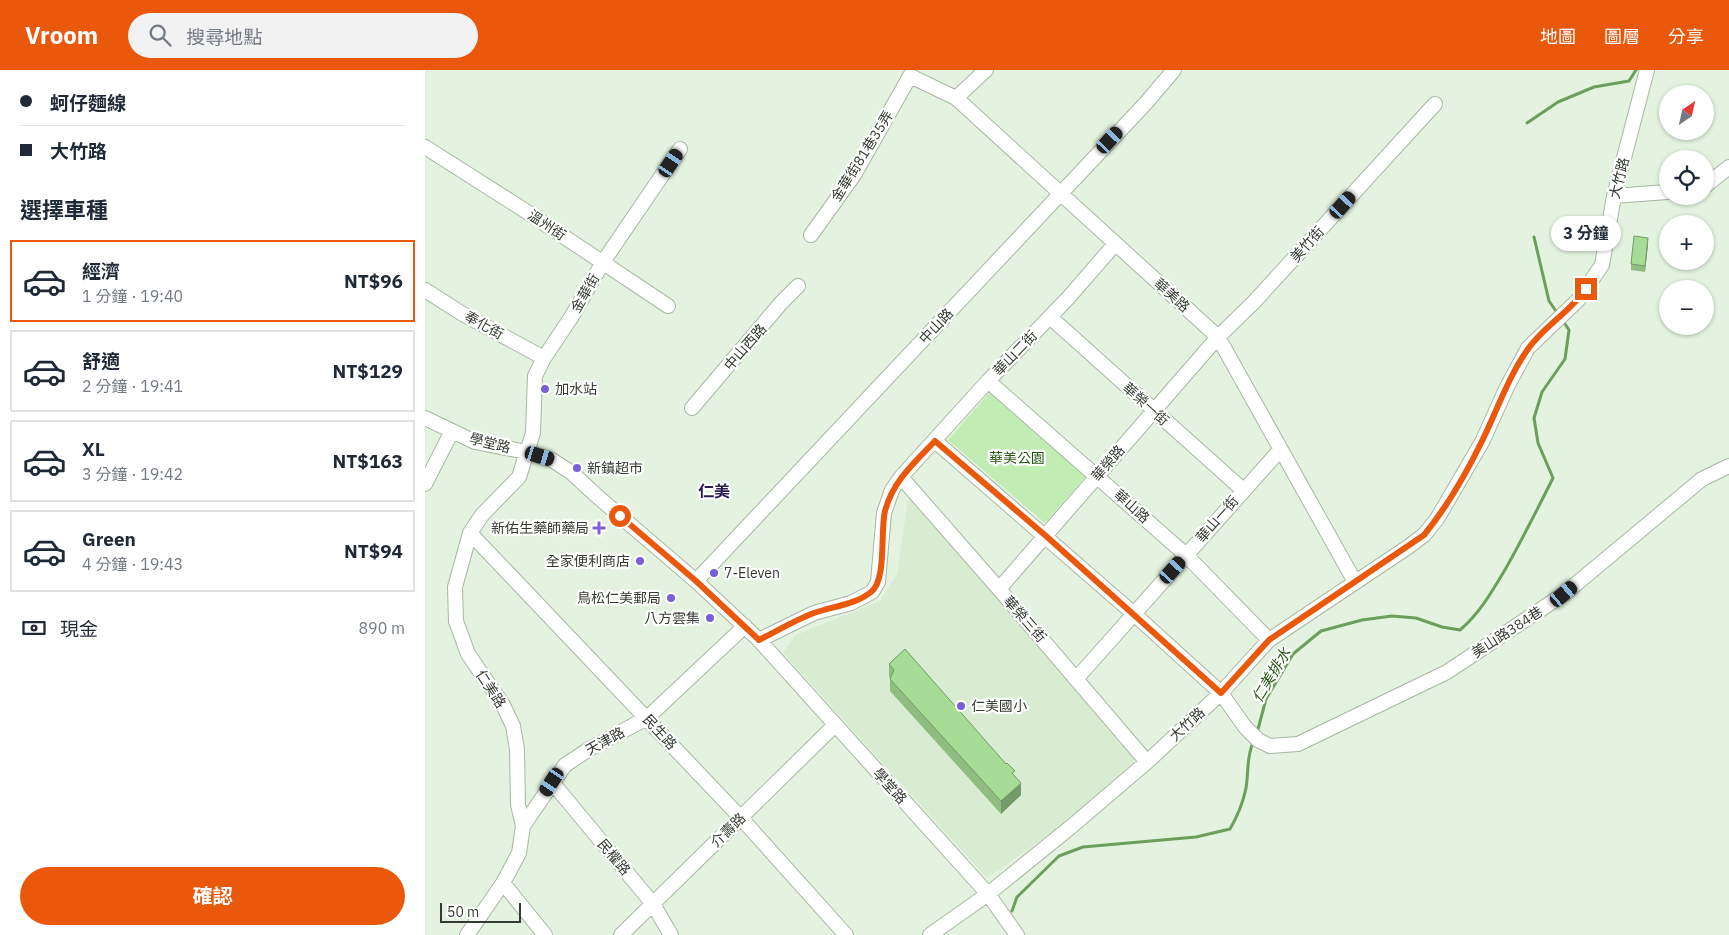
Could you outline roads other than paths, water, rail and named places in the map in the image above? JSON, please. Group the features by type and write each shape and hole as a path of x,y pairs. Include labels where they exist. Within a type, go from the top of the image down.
{"street":[{"path":"956,98 985,70"},
{"name":"中山路","path":"696,581 1175,70"},
{"name":"大竹路","path":"930,935 988,894 1147,762 1221,693 1269,640 1424,535 1437,519 1482,442 1507,387 1528,348 1577,300 1602,265 1614,196 1647,70"},
{"name":"華美路","path":"910,76 956,98 1218,338 1355,582"},
{"name":"金華街81巷35弄","path":"811,235 853,174 910,76"},
{"name":"美竹街","path":"1218,338 1254,302 1435,104"},
{"name":"溫州街","path":"425,147 668,306"},
{"name":"金華街","path":"527,452 533,433 535,376 544,358 603,262 680,148"},
{"path":"1714,179 1729,167"},
{"path":"1614,196 1659,193"},
{"name":"華山二街","path":"759,640 813,613 851,603 872,592 878,582 885,513 892,490 901,477 988,381 1050,317 1115,244"},
{"name":"中山西路","path":"692,408 781,303 799,286"},
{"name":"奉化街","path":"425,290 544,358"},
{"name":"華榮一街","path":"1050,317 1243,490"},
{"name":"華榮路","path":"999,589 1218,338"},
{"name":"華山路","path":"988,381 1186,555 1269,640"},
{"name":"學堂路","path":"425,418 475,442 527,452 552,460 572,473 696,581 759,640 988,894 1017,935"},
{"path":"425,484 452,431"},
{"path":"935,441 1046,536 1221,693"},
{"name":"華山一街","path":"1076,679 1280,450"},
{"name":"仁美路","path":"467,935 503,882 519,854 523,826 518,805 517,749 513,726 503,705 467,654 456,621 455,587 470,533 482,515 519,477 527,452"},
{"name":"美山路384巷","path":"1221,693 1245,727 1259,740 1270,746 1298,744 1447,672 1564,594 1702,479 1729,466"},
{"name":"華榮三街","path":"901,477 1147,762"},
{"name":"民生路","path":"470,533 741,818 846,935"},
{"name":"天津路","path":"523,826 565,765 591,748 647,718 745,626"},
{"name":"介壽路","path":"621,935 835,725"},
{"name":"民權路","path":"552,782 653,904 671,935"},
{"path":"503,882 545,935"}],"waterway":[{"name":"仁美排水","path":"1527,123 1558,102 1594,87 1629,81 1636,70"},
{"name":"仁美排水","path":"1534,237 1549,301 1558,314"},
{"name":"仁美排水","path":"1257,733 1266,699 1293,654 1321,631 1362,620 1392,616 1416,618 1442,627 1460,630 1480,609 1506,568 1553,478 1538,443 1534,418 1542,392 1565,359 1569,330 1563,321"},
{"name":"仁美排水","path":"1012,911 1017,897 1059,856 1083,847 1196,837 1230,829 1245,794 1249,754 1253,742"}],"place":[{"name":"加水站","path":"545,389"},
{"name":"新鎮超市","path":"577,468"},
{"name":"新佑生藥師藥局","path":"599,528"},
{"name":"全家便利商店","path":"640,561"},
{"name":"7-Eleven","path":"714,573"},
{"name":"鳥松仁美郵局","path":"671,598"},
{"name":"八方雲集","path":"710,618"},
{"name":"仁美國小","path":"961,706"}],"district":[{"name":"仁美","path":"714,491"}],"park label":[{"name":"華美公園","path":"1017,458"}]}
